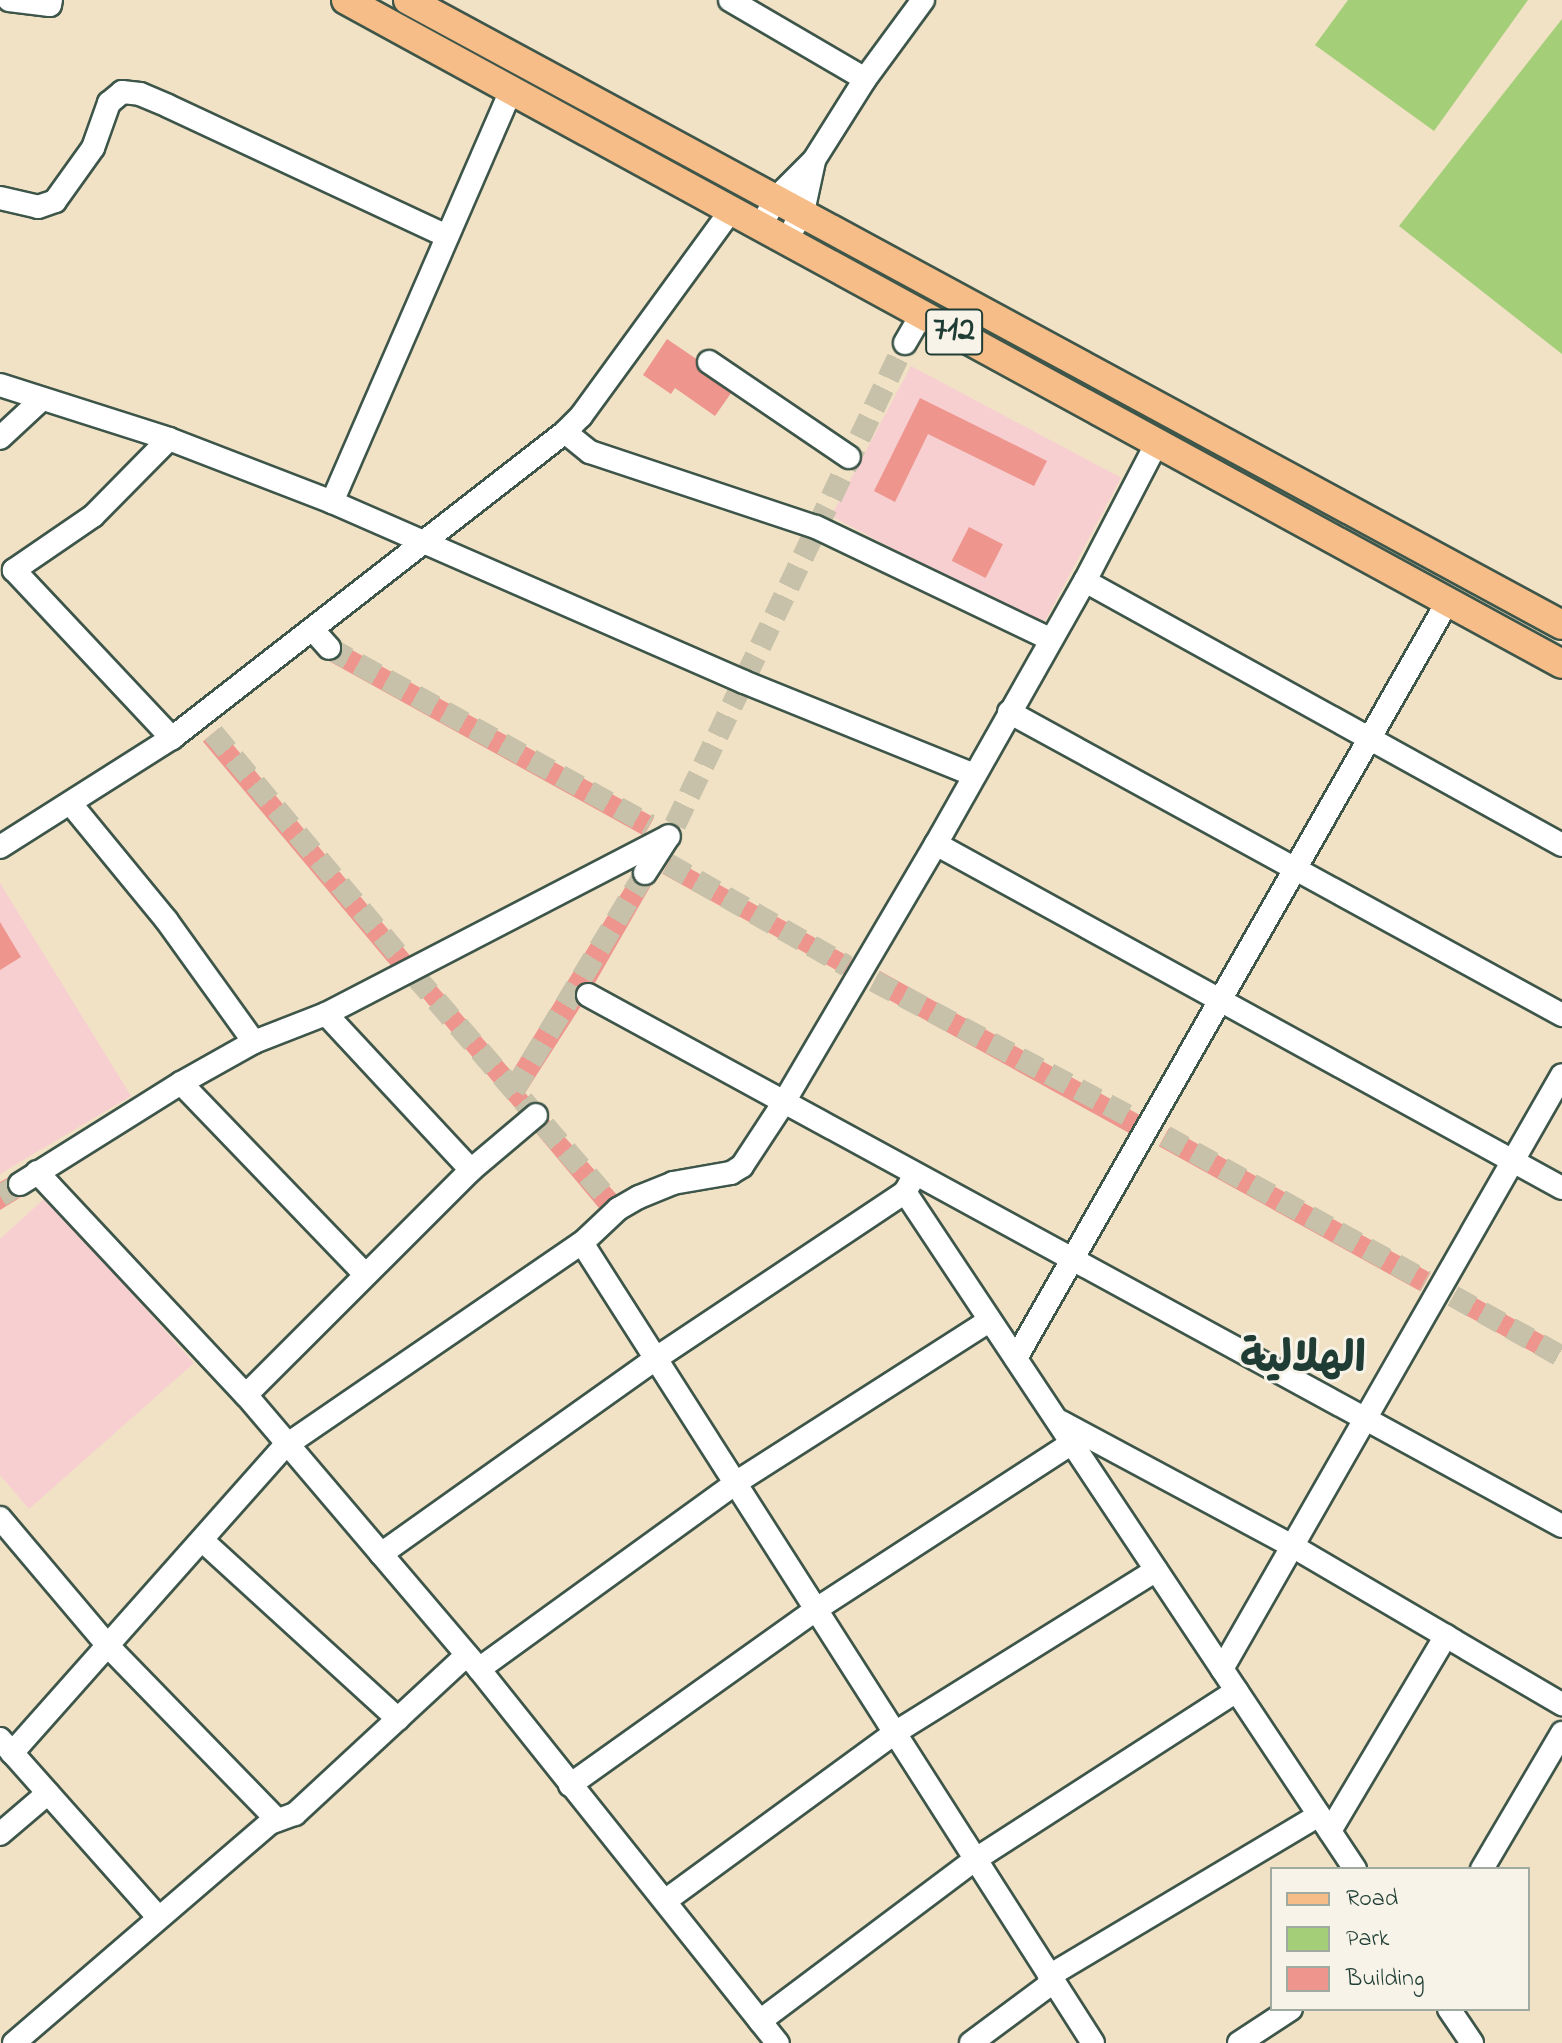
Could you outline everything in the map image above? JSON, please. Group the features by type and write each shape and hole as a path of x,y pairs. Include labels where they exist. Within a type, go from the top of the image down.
{"main road":[{"name":"712","path":"346,0 1562,664"},
{"name":"712","path":"408,0 777,197 1562,625"}],"street":[{"path":"9,0 50,5 51,0"},
{"path":"730,0 865,79"},
{"path":"761,225 777,197 814,160 865,79 923,0"},
{"path":"332,502 512,89"},
{"path":"0,198 38,207 55,201 93,148 109,103 122,92 140,94 168,106 447,236"},
{"path":"787,240 803,212 814,160"},
{"path":"0,847 172,738 206,725 313,630 565,432 581,416 731,210"},
{"path":"905,343 921,315"},
{"path":"709,362 849,457"},
{"path":"0,385 169,439 332,502 744,682 974,775"},
{"path":"0,438 42,399"},
{"path":"565,432 590,452 816,527 1050,639"},
{"path":"169,439 122,483 103,507 14,570 172,738"},
{"path":"159,1918 6,1746 109,1647 285,1446 582,1243 614,1204 657,1188 731,1173 750,1154 861,974 936,844 1085,581 1158,441"},
{"path":"1085,581 1562,845"},
{"path":"1016,1358 1151,1128 1448,601"},
{"path":"313,630 329,648"},
{"path":"1009,712 1562,1015"},
{"path":"71,804 167,921 254,1042"},
{"path":"656,865 664,829 326,1014 254,1042 181,1083 29,1178 246,1395 285,1446 473,1662 778,2043"},
{"path":"936,844 1562,1188"},
{"path":"588,995 784,1102 910,1183 1074,1260 1562,1526"},
{"path":"326,1014 471,1170"},
{"path":"1222,1669 1562,1075"},
{"path":"181,1083 365,1274"},
{"path":"246,1395 471,1170 536,1115"},
{"path":"910,1183 990,1320 1354,1867"},
{"path":"381,1554 910,1183"},
{"path":"582,1243 658,1357 893,1734 1093,2043"},
{"path":"14,2043 270,1823 295,1814 398,1719 473,1662 737,1482 990,1320"},
{"path":"1056,1419 1294,1547 1562,1704"},
{"path":"570,1785 815,1610 1072,1443"},
{"path":"0,1518 109,1647 277,1820"},
{"path":"203,1541 398,1719"},
{"path":"665,1901 893,1734 1156,1570"},
{"path":"971,2043 1051,1979 1325,1823 1446,1636"},
{"path":"760,2021 976,1859 1237,1691"},
{"path":"1483,1867 1562,1733"},
{"path":"0,1834 48,1793"},
{"path":"1239,2043 1288,2011"},
{"path":"1450,2011 1472,2043"}],"shaded area":[{"path":"911,366 1121,478 1041,628 831,516"},
{"path":"0,883 131,1096 0,1174"},
{"path":"46,1197 194,1363 29,1509 0,1475 0,1239"}],"green space":[{"path":"1348,0 1528,0 1434,131 1315,45"},
{"path":"1562,19 1562,354 1399,226"}],"building":[{"path":"667,339 736,386 715,416 675,388 671,394 643,375"},
{"path":"920,398 1047,461 1034,486 928,434 895,502 874,491"},
{"path":"969,527 1003,544 986,578 952,561"},
{"path":"334,640 654,817 644,836 324,658"},
{"path":"219,728 410,956 394,969 203,741"},
{"path":"671,858 852,958 843,974 662,874"},
{"path":"637,868 654,880 588,995 525,1093 617,1195 599,1208 408,980 423,971 512,1072"},
{"path":"0,922 21,957 0,970"},
{"path":"880,971 1142,1116 1131,1134 870,989"},
{"path":"1169,1128 1431,1273 1420,1291 1159,1146"},
{"path":"14,1174 26,1194 0,1210 0,1182"},
{"path":"1458,1288 1562,1346 1552,1363 1448,1305"}],"tunnel":[{"path":"675,825 905,343"},
{"path":"329,648 649,825"},
{"path":"213,733 402,959"},
{"path":"668,864 847,966"},
{"path":"514,1090 645,873"},
{"path":"415,976 609,1200"},
{"path":"874,981 1138,1121"},
{"path":"1165,1136 1425,1281"},
{"path":"0,1196 20,1184"},
{"path":"1453,1296 1562,1357"}],"district":[{"name":"الهلالية","path":"1303,1360"}]}
